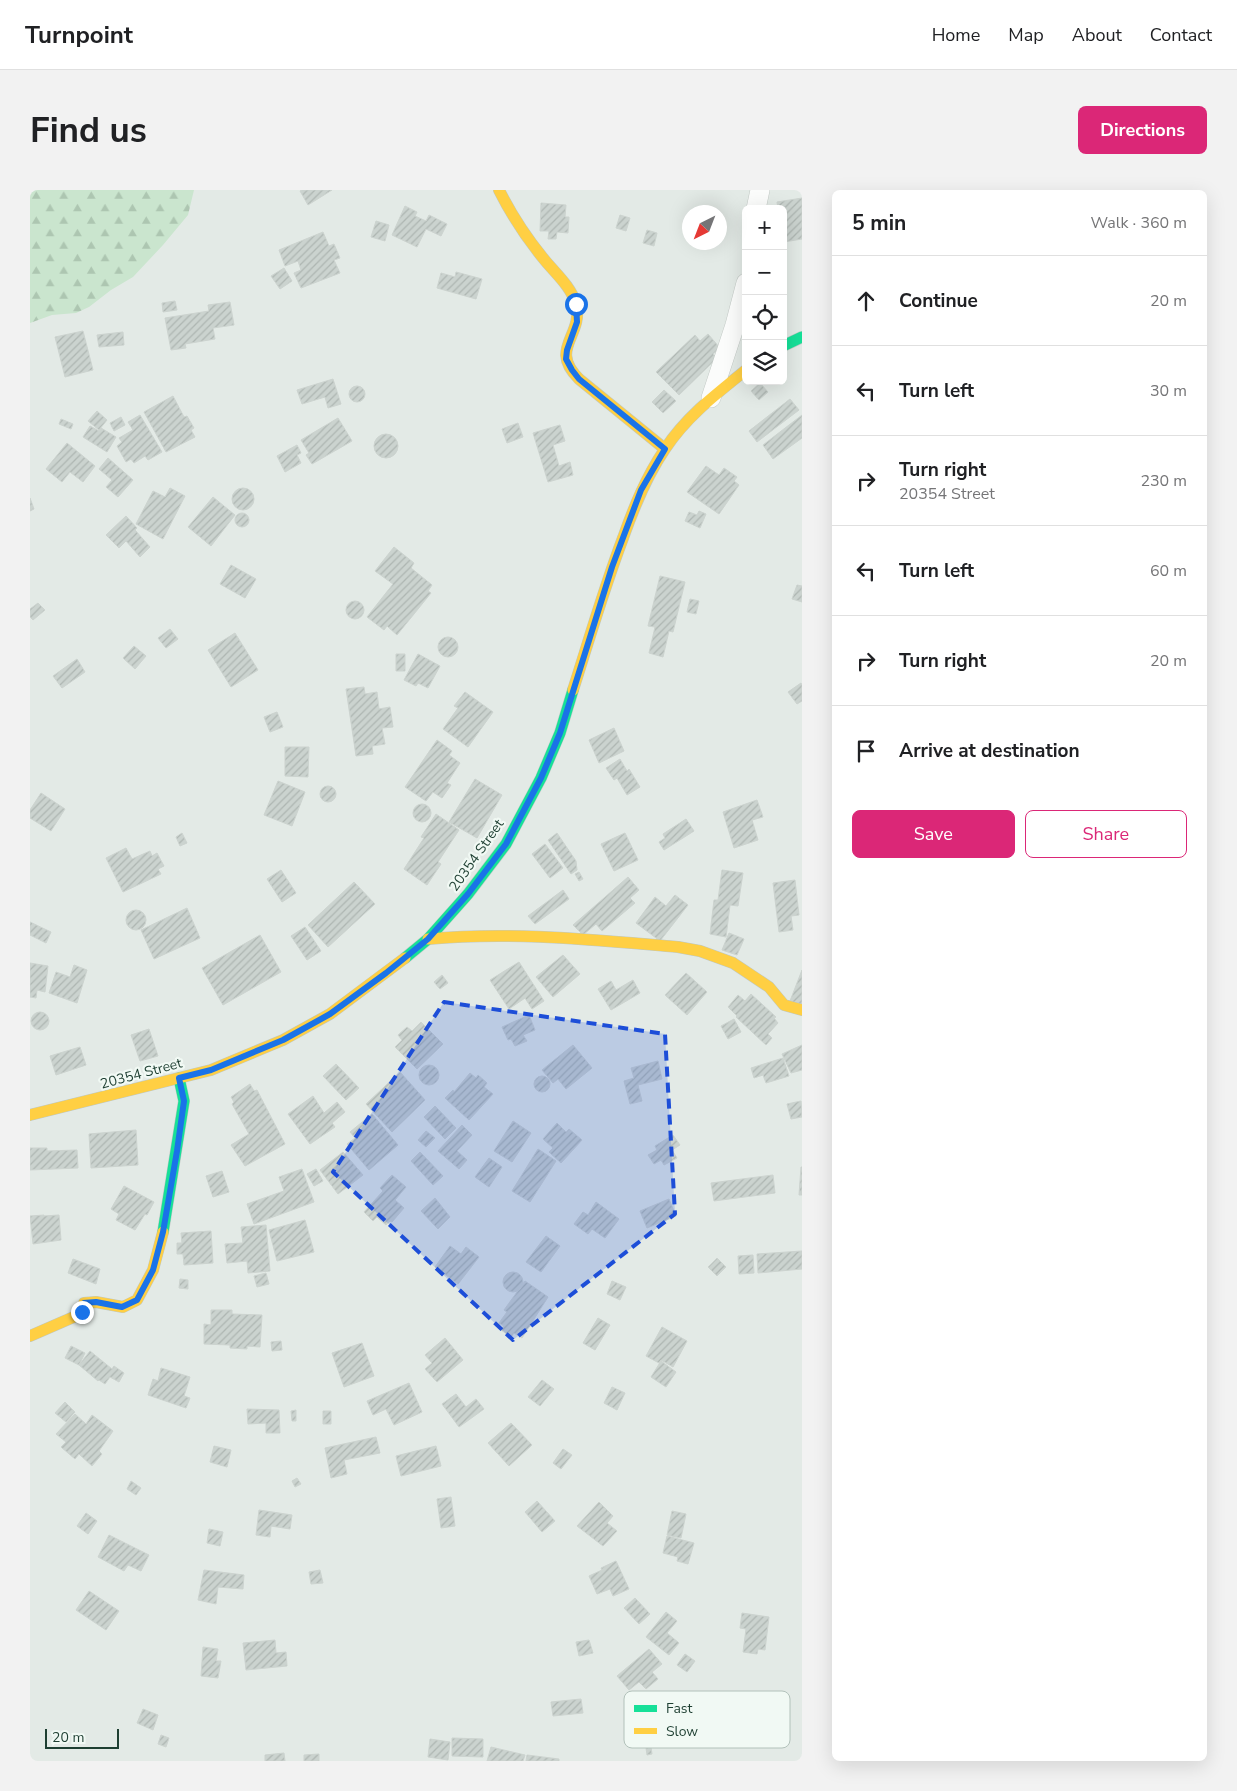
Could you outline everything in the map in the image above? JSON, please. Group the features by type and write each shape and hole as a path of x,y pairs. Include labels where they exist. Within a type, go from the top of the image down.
{"street":[{"path":"499,190 514,218 549,266 566,285 576,304 577,322 567,350 566,359 572,370 579,379 665,449"},
{"path":"757,205 760,190"},
{"path":"710,399 735,325 743,295"},
{"path":"787,344 802,337"},
{"name":"20354 Street","path":"30,1115 99,1100 211,1070 283,1040 330,1014 428,939 468,894 506,844 541,778 560,733 612,567 641,490 665,449 688,420 742,373"},
{"path":"428,939 457,935 517,935 678,947 700,951 732,963 768,987 784,1004 802,1010"},
{"path":"30,1336 41,1330 70,1321 82,1312 84,1303 96,1302 122,1307 137,1300 153,1270 163,1232 184,1101 179,1078"}],"highlighted area":[{"path":"444,1002 665,1034 675,1214 513,1340 333,1172"}],"green space":[{"path":"30,190 194,190 188,215 133,277 111,290 89,307 76,313 52,315 30,323"}],"building":[{"path":"332,190 308,205 300,191"},
{"path":"802,198 802,239 787,242 787,205 777,205 777,202"},
{"path":"541,203 566,205 565,217 569,217 568,233 557,232 556,239 548,239 549,231 540,231"},
{"path":"405,206 417,212 415,216 426,221 429,215 447,224 441,236 426,229 417,247 392,235"},
{"path":"620,215 630,218 626,231 616,228"},
{"path":"376,221 389,225 385,241 371,237"},
{"path":"647,230 657,233 654,246 643,243"},
{"path":"323,232 329,246 334,244 340,258 334,260 340,273 301,288 294,273 301,270 298,261 285,266 279,250"},
{"path":"284,268 292,281 280,289 271,276"},
{"path":"456,272 482,279 476,299 437,288 441,273 455,277"},
{"path":"175,301 177,310 163,312 162,303"},
{"path":"230,302 234,325 213,328 215,339 185,344 186,348 171,350 165,318 209,311 208,305"},
{"path":"83,331 93,370 65,377 55,337"},
{"path":"123,332 124,345 99,347 97,335"},
{"path":"708,334 720,348 713,354 717,358 679,395 656,372 695,335 700,341"},
{"path":"333,379 341,404 328,408 325,397 302,404 297,390"},
{"path":"758,385 762,385 768,392 759,400 751,391"},
{"path":"357,386 363,388 365,394 363,400 357,402 351,400 349,394 351,388"},
{"path":"664,390 676,401 663,413 652,402"},
{"path":"173,396 184,417 187,416 194,428 191,430 195,437 166,452 144,412"},
{"path":"790,399 799,410 757,442 749,431"},
{"path":"97,411 107,420 99,430 88,421"},
{"path":"140,415 162,452 148,460 145,456 134,463 131,459 126,462 117,446 122,442 119,438 133,430 128,422"},
{"path":"802,415 802,438 773,459 763,445"},
{"path":"121,417 125,425 114,431 110,423"},
{"path":"338,418 352,441 312,464 306,455 309,453 301,440"},
{"path":"61,419 73,424 71,429 59,424"},
{"path":"518,423 523,437 507,443 502,429"},
{"path":"560,425 565,441 553,445 559,466 570,462 573,475 548,482 533,433"},
{"path":"90,426 99,431 101,428 116,437 107,452 83,437"},
{"path":"386,434 391,435 397,441 397,451 391,457 386,458 381,457 375,451 374,446 375,441 381,435"},
{"path":"67,443 95,466 83,482 70,472 62,482 46,469"},
{"path":"297,445 301,453 297,455 301,463 285,472 277,456"},
{"path":"108,458 133,480 118,497 106,487 112,480 99,469"},
{"path":"706,466 719,475 724,468 737,477 734,481 739,485 719,514 687,492"},
{"path":"170,488 185,496 163,539 136,524 153,491 165,497"},
{"path":"243,488 251,491 254,499 251,507 243,510 235,507 232,499 235,491"},
{"path":"213,497 235,515 211,546 188,527"},
{"path":"30,498 34,509 30,511"},
{"path":"699,511 706,514 700,528 685,521 689,512 697,515"},
{"path":"239,513 245,513 249,520 245,527 239,527 235,523 235,517"},
{"path":"126,516 150,547 140,557 126,541 119,548 106,535"},
{"path":"394,547 414,563 411,568 432,585 428,591 431,593 397,635 387,626 384,630 367,617 393,584 375,571"},
{"path":"231,565 256,579 245,598 220,584"},
{"path":"660,576 685,582 673,632 669,631 663,657 649,653 655,627 648,626"},
{"path":"797,585 802,586 802,602 792,599"},
{"path":"690,599 699,601 696,614 687,612"},
{"path":"355,601 361,604 364,610 361,616 355,619 349,616 346,610 349,604"},
{"path":"38,603 45,610 33,620 30,617 30,609"},
{"path":"170,629 178,639 166,648 158,638"},
{"path":"235,633 258,670 231,687 208,650"},
{"path":"448,637 455,640 458,647 455,654 448,657 441,654 438,647 441,640"},
{"path":"134,646 146,656 135,669 123,658"},
{"path":"396,654 405,654 405,671 396,671"},
{"path":"418,654 440,666 428,688 418,683 416,686 404,680"},
{"path":"77,659 85,672 62,688 53,676"},
{"path":"801,683 802,701 797,704 788,692"},
{"path":"364,687 365,694 377,692 379,709 390,707 393,727 382,728 385,744 372,746 373,754 356,756 346,689"},
{"path":"465,692 493,712 468,747 443,729 458,708 454,706"},
{"path":"277,712 283,727 270,732 264,717"},
{"path":"614,728 624,751 599,763 589,740"},
{"path":"437,740 452,751 449,755 460,763 447,783 451,785 442,798 433,792 426,801 405,787"},
{"path":"285,747 309,747 308,777 285,776"},
{"path":"620,759 627,771 629,769 640,787 627,795 617,778 614,780 606,768"},
{"path":"475,779 502,795 477,838 449,822"},
{"path":"278,781 305,792 292,826 264,815"},
{"path":"328,786 334,788 336,794 334,800 328,802 322,800 320,794 322,788"},
{"path":"41,793 65,809 51,831 30,818 30,810"},
{"path":"757,800 763,817 752,820 758,840 734,848 723,812"},
{"path":"418,804 426,804 431,809 429,820 418,822 413,817 413,809"},
{"path":"436,814 459,830 438,862 441,864 427,885 404,869 424,838 421,837"},
{"path":"686,819 694,831 664,850 659,842 665,838 663,834"},
{"path":"182,833 187,843 180,846 176,837"},
{"path":"557,833 576,861 577,870 571,874 548,840"},
{"path":"625,833 638,860 614,871 601,844"},
{"path":"545,844 563,868 550,878 532,854"},
{"path":"126,848 132,859 150,851 152,856 157,853 164,866 158,869 161,874 123,892 106,858"},
{"path":"281,870 296,893 282,902 267,879"},
{"path":"722,870 743,873 738,906 730,905 726,937 710,934 714,900 718,900"},
{"path":"579,872 583,879 579,881 575,874"},
{"path":"628,877 639,890 630,898 635,903 602,931 596,924 583,935 573,925"},
{"path":"795,880 799,915 791,916 793,930 779,932 773,883"},
{"path":"354,882 375,904 328,947 308,925"},
{"path":"563,890 569,899 535,924 528,916"},
{"path":"675,895 688,905 660,941 636,923 655,897 666,906"},
{"path":"187,908 200,938 154,959 141,930"},
{"path":"136,910 143,913 146,920 143,927 136,930 129,927 126,920 129,913"},
{"path":"30,922 51,932 46,943 30,935"},
{"path":"305,927 321,951 307,960 291,936"},
{"path":"729,933 744,939 737,955 722,950"},
{"path":"260,935 281,972 223,1005 202,968"},
{"path":"563,955 580,974 553,997 536,977"},
{"path":"519,962 544,1001 532,1009 525,998 509,1009 490,980"},
{"path":"30,963 48,966 45,992 37,990 36,998 30,997"},
{"path":"74,965 87,970 77,1003 49,993 56,972 70,977"},
{"path":"802,970 802,1006 790,1001"},
{"path":"686,973 707,992 687,1015 665,995"},
{"path":"442,975 448,983 440,989 434,982"},
{"path":"633,980 640,993 611,1010 598,989 611,981 616,990"},
{"path":"751,994 776,1017 774,1018 778,1023 768,1034 772,1038 766,1045 728,1007 738,995 745,1001"},
{"path":"40,1012 46,1015 49,1021 46,1027 40,1030 34,1027 31,1021 34,1015"},
{"path":"529,1015 535,1030 523,1035 527,1041 515,1046 511,1039 508,1040 502,1027"},
{"path":"734,1019 741,1032 728,1039 721,1026"},
{"path":"421,1022 443,1044 417,1069 395,1047 402,1040 398,1035 407,1027 412,1031"},
{"path":"149,1029 158,1056 140,1061 131,1035"},
{"path":"573,1045 592,1068 566,1089 558,1079 553,1083 542,1070"},
{"path":"802,1045 802,1070 791,1073 782,1054"},
{"path":"80,1047 86,1065 56,1075 50,1056"},
{"path":"783,1058 789,1076 766,1083 763,1075 754,1078 751,1068"},
{"path":"658,1061 662,1079 638,1085 642,1101 630,1104 624,1081 634,1078 631,1068"},
{"path":"336,1064 359,1088 346,1100 323,1076"},
{"path":"429,1065 436,1068 439,1075 436,1082 429,1085 422,1082 419,1075 422,1068"},
{"path":"400,1072 425,1100 392,1132 366,1104"},
{"path":"470,1073 476,1078 478,1075 487,1083 484,1087 493,1094 469,1120 445,1098 453,1090 454,1092"},
{"path":"542,1076 550,1084 542,1092 534,1084"},
{"path":"250,1084 254,1091 257,1090 285,1144 245,1166 231,1145 249,1134 232,1104 234,1102 231,1097"},
{"path":"313,1096 324,1113 337,1102 345,1112 332,1123 335,1127 310,1144 288,1114"},
{"path":"801,1101 802,1117 791,1119 787,1104"},
{"path":"435,1106 456,1128 445,1139 424,1117"},
{"path":"372,1114 398,1145 369,1170 347,1144 355,1138 350,1132"},
{"path":"513,1121 531,1133 512,1162 494,1151"},
{"path":"557,1123 566,1132 569,1129 582,1140 561,1163 549,1152 553,1148 543,1139"},
{"path":"462,1125 472,1135 457,1151 467,1160 459,1169 438,1151"},
{"path":"136,1130 138,1165 91,1168 89,1134"},
{"path":"426,1131 435,1138 426,1147 418,1140"},
{"path":"673,1135 680,1145 672,1150 677,1158 664,1165 661,1160 654,1164 648,1155 657,1150 655,1146"},
{"path":"30,1148 47,1148 47,1151 77,1150 78,1168 30,1170"},
{"path":"538,1149 556,1161 530,1202 512,1191"},
{"path":"343,1152 363,1175 338,1194 320,1170"},
{"path":"420,1152 443,1176 433,1185 411,1161"},
{"path":"489,1158 502,1167 489,1187 475,1177"},
{"path":"801,1167 802,1195 799,1195"},
{"path":"302,1169 314,1202 254,1224 247,1204 284,1191 279,1177"},
{"path":"316,1169 323,1181 314,1186 307,1174"},
{"path":"222,1171 229,1192 213,1197 206,1176"},
{"path":"392,1175 406,1187 395,1200 404,1208 392,1222 390,1221 386,1225 377,1217 373,1221 364,1212 383,1191 380,1188"},
{"path":"773,1175 775,1193 714,1201 711,1183"},
{"path":"124,1186 154,1202 147,1215 145,1214 135,1230 116,1220 119,1214 111,1209"},
{"path":"435,1198 450,1217 438,1229 421,1211"},
{"path":"669,1199 676,1216 647,1228 640,1211"},
{"path":"596,1202 619,1219 605,1238 592,1229 588,1234 574,1224 583,1212 588,1215"},
{"path":"59,1215 61,1240 33,1244 30,1216"},
{"path":"305,1220 314,1252 277,1261 269,1230"},
{"path":"266,1225 270,1271 248,1273 247,1261 227,1263 225,1244 243,1243 241,1227"},
{"path":"211,1231 213,1263 184,1265 183,1254 177,1254 177,1243 182,1243 181,1233"},
{"path":"546,1236 560,1246 541,1272 526,1262"},
{"path":"450,1246 461,1254 466,1247 479,1257 458,1284 435,1267"},
{"path":"802,1251 802,1269 758,1273 757,1254"},
{"path":"753,1255 754,1273 739,1274 738,1256"},
{"path":"717,1258 726,1267 717,1276 708,1267"},
{"path":"73,1259 100,1269 96,1284 68,1273"},
{"path":"513,1272 520,1275 523,1282 520,1289 513,1292 506,1289 503,1282 506,1275"},
{"path":"266,1273 269,1284 257,1287 254,1276"},
{"path":"180,1279 188,1280 188,1289 179,1288"},
{"path":"525,1281 548,1297 522,1338 514,1333 511,1337 501,1330 504,1326 499,1323 507,1312 504,1310"},
{"path":"612,1281 626,1287 620,1300 607,1294"},
{"path":"211,1310 232,1310 232,1314 262,1315 260,1347 247,1346 247,1349 230,1348 230,1345 204,1344 204,1324 211,1325"},
{"path":"598,1318 610,1325 595,1350 583,1343"},
{"path":"662,1327 687,1341 673,1367 661,1360 659,1363 646,1356"},
{"path":"445,1338 463,1360 437,1382 425,1369 432,1363 425,1355"},
{"path":"281,1341 282,1350 272,1351 271,1342"},
{"path":"362,1343 374,1376 344,1387 332,1353"},
{"path":"71,1346 85,1353 79,1365 65,1358"},
{"path":"90,1351 112,1369 114,1366 124,1373 119,1382 110,1377 105,1384 98,1381 79,1365"},
{"path":"661,1361 676,1372 666,1387 651,1377"},
{"path":"161,1368 190,1377 184,1396 190,1398 186,1408 148,1395 153,1379 158,1381"},
{"path":"542,1380 554,1389 540,1406 528,1397"},
{"path":"409,1383 422,1412 394,1425 386,1409 373,1415 367,1401"},
{"path":"612,1387 625,1393 617,1410 604,1403"},
{"path":"456,1394 466,1407 476,1399 484,1409 459,1427 442,1404"},
{"path":"65,1402 75,1412 66,1422 55,1413"},
{"path":"247,1409 279,1410 280,1433 266,1433 266,1423 248,1424"},
{"path":"296,1410 296,1421 292,1421 291,1411"},
{"path":"323,1411 331,1411 331,1424 323,1424"},
{"path":"75,1414 86,1424 92,1415 113,1431 99,1451 102,1454 92,1466 79,1454 75,1459 61,1447 66,1442 56,1434"},
{"path":"511,1423 532,1445 509,1466 488,1443"},
{"path":"376,1437 380,1453 344,1460 347,1474 331,1478 325,1448"},
{"path":"214,1446 231,1450 227,1467 210,1462"},
{"path":"436,1446 441,1466 401,1476 396,1456"},
{"path":"563,1449 572,1455 561,1469 553,1463"},
{"path":"297,1478 301,1484 295,1487 292,1481"},
{"path":"131,1481 141,1488 136,1495 127,1489"},
{"path":"451,1497 455,1526 441,1528 437,1499"},
{"path":"537,1501 555,1521 542,1532 525,1512"},
{"path":"599,1502 613,1516 607,1523 617,1531 603,1546 577,1526"},
{"path":"259,1510 292,1515 290,1529 271,1526 270,1537 256,1535"},
{"path":"672,1511 686,1514 681,1538 667,1535"},
{"path":"86,1513 97,1521 88,1534 77,1526"},
{"path":"209,1529 223,1532 220,1546 207,1543"},
{"path":"109,1535 149,1555 141,1571 128,1565 124,1571 98,1557"},
{"path":"667,1536 694,1543 688,1564 677,1561 678,1557 663,1553"},
{"path":"616,1561 629,1589 613,1596 610,1589 597,1594 589,1576"},
{"path":"204,1570 244,1575 243,1589 218,1587 216,1604 198,1600"},
{"path":"320,1570 323,1583 311,1584 309,1572"},
{"path":"89,1591 119,1611 106,1630 76,1610"},
{"path":"635,1598 650,1614 639,1624 624,1608"},
{"path":"666,1612 677,1621 667,1633 679,1643 669,1655 646,1637"},
{"path":"742,1613 769,1617 765,1650 758,1649 757,1654 743,1652 746,1629 740,1628"},
{"path":"275,1640 276,1653 286,1652 287,1666 246,1670 243,1643"},
{"path":"589,1640 593,1653 579,1656 576,1642"},
{"path":"203,1647 218,1649 216,1661 221,1661 218,1678 201,1676"},
{"path":"649,1649 662,1664 652,1672 658,1679 646,1689 639,1682 629,1690 617,1676"},
{"path":"685,1654 695,1661 687,1672 677,1665"},
{"path":"581,1699 583,1713 553,1716 551,1702"},
{"path":"143,1709 158,1715 153,1730 137,1723"},
{"path":"161,1735 169,1738 166,1747 158,1744"},
{"path":"452,1738 483,1739 483,1757 452,1756"},
{"path":"430,1739 450,1742 448,1760 428,1757"},
{"path":"491,1747 525,1755 523,1761 487,1761"},
{"path":"646,1748 651,1748 652,1754 647,1755"},
{"path":"284,1753 285,1761 265,1761 265,1755"},
{"path":"319,1754 319,1761 304,1761 304,1755"},
{"path":"527,1755 559,1759 559,1761 526,1761"}],"traffic: fast":[{"path":"787,344 802,337"},
{"path":"405,958 428,939 468,894 506,844 541,778 560,733 573,690"},
{"path":"163,1232 184,1101 179,1078"}],"traffic: slow":[{"path":"499,190 525,234 574,297 577,315 567,350 570,368 579,379 665,449"},
{"path":"573,690 616,557 646,481 673,437 702,406 742,373"},
{"path":"428,939 491,936 553,937 678,947 700,951 733,963 769,987 784,1005 802,1010"},
{"path":"30,1115 211,1070 283,1040 330,1014 405,958"},
{"path":"30,1336 76,1316 82,1312 84,1303 96,1302 123,1307 137,1300 153,1270 163,1232"}],"route":[{"path":"82,1312 84,1303 96,1302 122,1307 137,1300 153,1270 163,1232 184,1101 179,1078 211,1070 283,1040 330,1014 428,939 468,894 506,844 541,778 560,733 612,567 641,490 665,449 579,379 572,370 566,359 567,350 577,322 576,304"}]}
